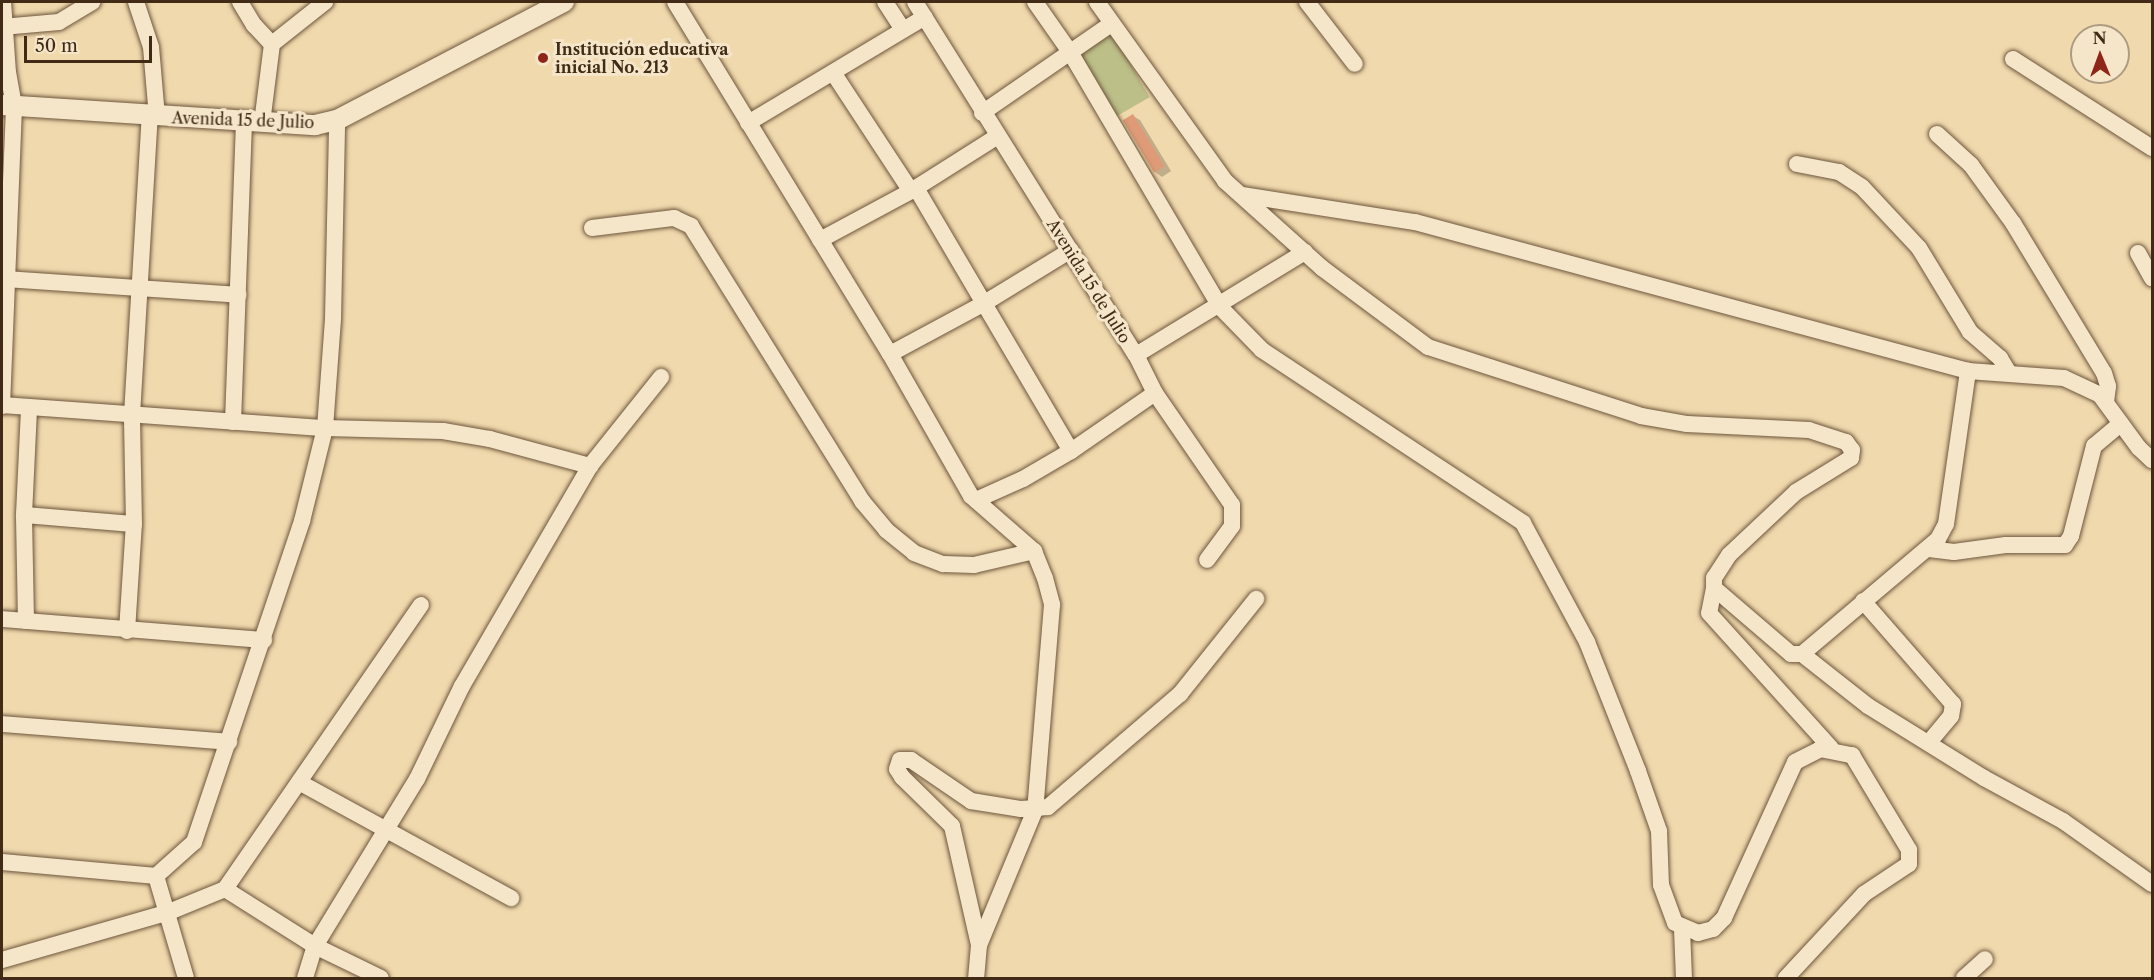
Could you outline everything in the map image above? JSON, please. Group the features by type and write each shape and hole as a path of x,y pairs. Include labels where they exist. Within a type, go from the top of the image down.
{"street":[{"path":"3,2 8,106 2,405 325,428 443,431 490,439 590,466"},
{"path":"4,28 59,22 92,2"},
{"path":"127,630 134,524 132,415 138,288 154,117 152,48 136,2"},
{"path":"240,2 254,25 272,44"},
{"path":"233,422 238,295 253,122 272,44 325,2"},
{"name":"Avenida 15 de Julio","path":"8,106 154,117 315,125 337,120 564,2"},
{"path":"675,2 890,354 976,500 1034,551 1052,605 1035,810 980,945 976,978"},
{"path":"885,2 903,30"},
{"name":"Avenida 15 de Julio","path":"915,2 996,137 1136,354 1155,393 1232,505 1232,526 1207,560"},
{"path":"1035,2 1070,52 1220,307 1262,350 1523,524 1587,642 1659,831 1662,885 1671,917 1682,929 1698,933 1719,924 1739,892 1790,769 1810,752 1831,748 1852,754 1909,850 1911,859 1906,868 1864,894 1786,978"},
{"path":"1097,2 1210,164 1305,252 1428,347 1641,416 1688,424 1809,430 1846,442 1852,450 1851,458 1796,492 1729,555 1714,578 1709,613 1831,748"},
{"path":"1306,2 1355,64"},
{"path":"748,123 834,74 925,17"},
{"path":"982,113 1112,24"},
{"path":"2013,59 2152,147"},
{"path":"834,74 913,190 1071,451"},
{"path":"2,862 156,876 194,842 264,640 302,521 325,428 333,319 337,120"},
{"path":"1937,134 1971,165 2013,222 2104,373 2108,386 2106,402"},
{"path":"820,240 913,190 996,137"},
{"path":"1797,164 1839,172 1862,187 1919,248 1970,332 2000,358 2009,373"},
{"path":"1241,195 1415,222 1968,371 2064,378 2090,388 2106,402 2152,460"},
{"path":"592,228 674,218 691,226 862,501 886,530 914,553 943,564 974,565 1034,551"},
{"path":"890,354 983,304 1071,250"},
{"path":"1136,354 1220,307 1305,252"},
{"path":"2138,253 2152,278"},
{"path":"6,279 238,295"},
{"path":"1802,654 1863,600 1929,549 1946,524 1968,371"},
{"path":"306,978 315,946 417,779 462,686 590,466 661,377"},
{"path":"976,500 1023,479 1071,451 1155,393"},
{"path":"26,621 24,514 29,407"},
{"path":"1929,549 1954,552 2006,545 2065,545 2071,536 2094,446 2121,423"},
{"path":"24,514 134,524"},
{"path":"1714,588 1785,650 1802,654 1868,706 2063,821 2152,884"},
{"path":"980,945 952,826 902,777 898,762 911,760 971,801 1035,810 1054,804 1180,694 1256,599"},
{"path":"1863,600 1953,704 1951,716 1929,742"},
{"path":"2,960 169,912 225,889 421,605"},
{"path":"2,619 264,640"},
{"path":"2,724 229,742"},
{"path":"299,782 387,828 511,898"},
{"path":"156,876 169,912 186,978"},
{"path":"225,889 315,946 381,978"},
{"path":"1682,929 1684,978"},
{"path":"1964,978 1985,958"}],"green space":[{"path":"1113,34 1150,97 1115,117 1078,54"}],"building":[{"path":"1133,114 1164,166 1154,172 1123,120"}],"place":[{"name":"Institución educativa inicial No. 213","path":"543,58"}]}
